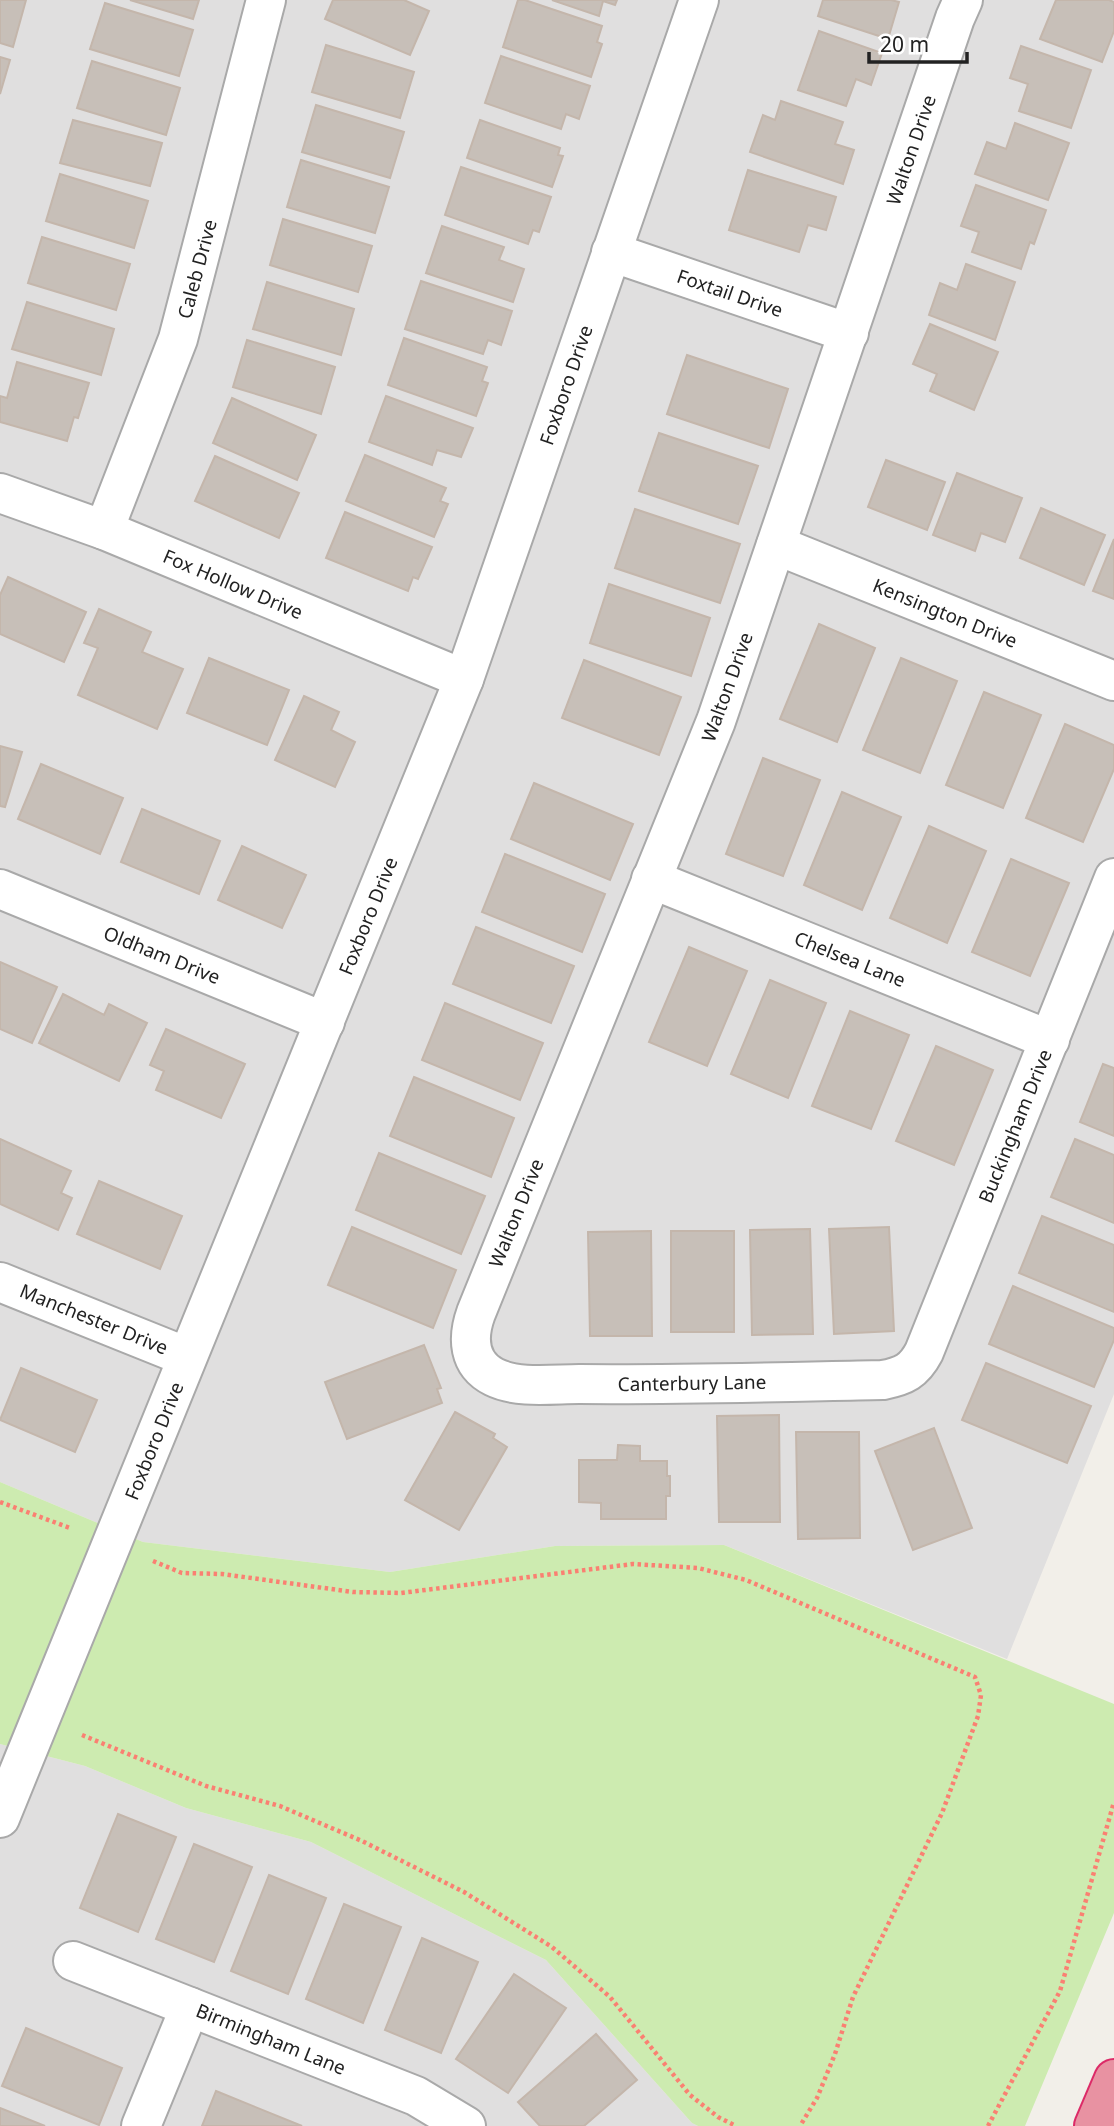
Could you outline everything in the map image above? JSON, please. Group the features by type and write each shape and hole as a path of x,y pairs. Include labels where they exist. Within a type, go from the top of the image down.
{"highway":[{"path":"1094,2126 1114,2080"}],"street":[{"name":"Caleb Drive","path":"104,530 178,339 266,0"},
{"name":"Foxboro Drive","path":"0,1818 464,679 699,0"},
{"name":"Walton Drive","path":"477,1363 470,1338 476,1313 716,721 963,0"},
{"name":"Foxtail Drive","path":"611,252 849,333"},
{"name":"Fox Hollow Drive","path":"0,493 104,530 464,679"},
{"name":"Kensington Drive","path":"776,545 1114,681"},
{"name":"Buckingham Drive","path":"912,1371 924,1352 1114,878"},
{"name":"Chelsea Lane","path":"651,879 1050,1040"},
{"name":"Oldham Drive","path":"0,889 325,1022"},
{"name":"Manchester Drive","path":"0,1282 187,1357"},
{"name":"Canterbury Lane","path":"477,1363 494,1377 515,1383 629,1385 883,1380 912,1371"},
{"name":"Birmingham Lane","path":"72,1961 416,2096 466,2126"},
{"path":"141,2126 190,2007"}],"path":[{"path":"0,1502 69,1528"},
{"path":"153,1561 182,1573 222,1574 353,1592 401,1593 633,1564 698,1568 746,1580 975,1677 981,1695 978,1716 942,1813 853,1997 835,2054 817,2098 800,2126"},
{"path":"82,1735 206,1786 281,1806 362,1841 464,1892 552,1947 610,1997 690,2095 718,2117 736,2126"},
{"path":"988,2126 1060,1991 1114,1802"}],"shaded area":[{"path":"0,0 1114,0 1114,1394 1007,1659 724,1545 555,1546 390,1572 143,1542 0,1482"},
{"path":"0,1744 85,1766 186,1808 311,1842 546,1960 692,2123 698,2126 0,2126"}],"green space":[{"path":"0,1482 143,1542 390,1572 555,1546 724,1545 1114,1704 1114,1913 1025,2126 698,2126 692,2123 546,1960 311,1842 186,1808 85,1766 0,1744"}],"building":[{"path":"0,0 26,0 13,47 0,43"},
{"path":"130,0 199,0 193,19"},
{"path":"333,0 404,0 429,11 410,55 325,19"},
{"path":"518,0 602,26 597,42 602,44 591,77 503,47"},
{"path":"552,0 617,0 615,5 603,1 599,16"},
{"path":"823,0 899,2 888,39 818,16"},
{"path":"1056,0 1114,2 1114,31 1102,62 1040,39"},
{"path":"105,3 193,30 179,76 90,49"},
{"path":"819,31 882,53 871,85 856,79 846,106 798,90"},
{"path":"326,45 414,72 400,118 312,92"},
{"path":"1021,46 1091,70 1071,128 1019,111 1028,84 1010,78"},
{"path":"501,56 590,86 579,119 566,114 561,129 485,103"},
{"path":"0,57 10,60 0,94"},
{"path":"92,61 180,88 166,135 77,108"},
{"path":"781,101 843,122 835,144 854,150 843,184 750,152 763,115 775,120"},
{"path":"316,105 404,132 390,178 302,152"},
{"path":"73,120 162,143 150,186 60,163"},
{"path":"480,120 560,148 558,155 563,156 552,187 467,158"},
{"path":"1015,123 1069,143 1048,200 975,174 987,142 1006,149"},
{"path":"301,160 389,187 375,233 287,207"},
{"path":"461,167 551,197 539,232 533,230 528,244 445,215"},
{"path":"748,170 836,197 826,230 808,225 799,252 729,230"},
{"path":"60,174 148,201 134,248 46,221"},
{"path":"976,185 1046,210 1034,244 1030,242 1021,269 972,252 979,232 961,226"},
{"path":"283,219 372,246 358,292 270,265"},
{"path":"442,226 504,247 499,260 524,269 513,302 426,273"},
{"path":"42,237 130,264 116,310 28,283"},
{"path":"966,264 1015,282 995,340 929,315 940,283 957,290"},
{"path":"421,281 512,311 501,345 488,340 483,354 405,329"},
{"path":"267,282 354,309 341,355 253,329"},
{"path":"27,302 114,329 101,375 12,349"},
{"path":"930,324 998,352 974,410 930,391 937,374 913,364"},
{"path":"404,338 487,367 482,381 488,383 476,416 388,385"},
{"path":"247,340 335,367 321,414 233,387"},
{"path":"687,355 788,389 769,448 667,414"},
{"path":"17,362 89,383 78,418 74,417 67,441 0,422 0,396 7,398"},
{"path":"386,396 473,428 461,457 437,450 432,465 369,442"},
{"path":"232,398 316,435 297,480 213,443"},
{"path":"659,433 758,466 738,524 639,491"},
{"path":"365,455 446,488 440,501 448,504 434,537 346,501"},
{"path":"215,456 299,493 279,538 195,501"},
{"path":"886,460 945,482 927,530 868,507"},
{"path":"957,473 1022,498 1005,542 981,533 975,551 933,535"},
{"path":"1041,508 1105,535 1084,585 1020,558"},
{"path":"635,509 740,544 720,603 615,568"},
{"path":"345,512 432,547 418,579 413,577 408,591 326,558"},
{"path":"1114,539 1114,599 1093,591"},
{"path":"8,577 86,612 64,662 0,634 0,595"},
{"path":"609,584 710,618 691,676 590,643"},
{"path":"99,609 151,632 142,652 183,669 157,729 78,695 98,648 84,643"},
{"path":"819,624 875,648 837,742 780,719"},
{"path":"209,658 289,690 267,745 187,713"},
{"path":"901,658 957,681 920,773 863,750"},
{"path":"584,660 681,697 659,755 562,718"},
{"path":"984,692 1041,715 1003,808 946,785"},
{"path":"304,696 339,712 331,730 355,742 335,787 275,760"},
{"path":"1065,724 1114,745 1114,769 1083,842 1026,818"},
{"path":"0,746 22,752 5,807 0,806"},
{"path":"763,758 820,780 783,876 726,854"},
{"path":"41,764 123,798 100,854 18,819"},
{"path":"534,783 633,824 610,880 511,839"},
{"path":"842,792 901,817 862,910 804,885"},
{"path":"142,809 220,841 199,894 121,862"},
{"path":"929,826 986,851 947,943 890,918"},
{"path":"242,846 306,875 282,928 218,900"},
{"path":"505,854 605,894 582,952 482,912"},
{"path":"1011,859 1069,883 1030,976 972,952"},
{"path":"476,927 574,966 551,1023 453,984"},
{"path":"689,947 747,971 707,1066 649,1042"},
{"path":"0,962 57,987 32,1043 0,1029"},
{"path":"770,980 826,1003 788,1098 731,1074"},
{"path":"63,994 104,1015 109,1004 147,1023 119,1081 39,1043"},
{"path":"445,1003 543,1043 520,1100 422,1060"},
{"path":"850,1011 909,1035 871,1129 812,1106"},
{"path":"166,1029 245,1064 221,1118 156,1090 164,1071 150,1065"},
{"path":"936,1046 993,1070 954,1165 896,1141"},
{"path":"1103,1064 1114,1068 1114,1136 1080,1122"},
{"path":"414,1077 514,1118 491,1177 390,1136"},
{"path":"0,1139 71,1171 61,1193 72,1198 58,1230 0,1204"},
{"path":"1075,1139 1114,1155 1114,1223 1051,1197"},
{"path":"379,1153 485,1196 461,1254 356,1210"},
{"path":"99,1181 182,1216 160,1269 77,1234"},
{"path":"1042,1216 1114,1245 1114,1312 1019,1273"},
{"path":"352,1227 456,1270 433,1328 328,1285"},
{"path":"889,1227 894,1331 834,1334 829,1229"},
{"path":"810,1229 813,1334 752,1335 750,1230"},
{"path":"651,1231 652,1336 590,1336 588,1232"},
{"path":"671,1231 734,1231 734,1332 671,1332"},
{"path":"1013,1286 1114,1328 1114,1340 1094,1387 989,1344"},
{"path":"424,1345 441,1388 437,1389 442,1403 347,1439 325,1382"},
{"path":"986,1363 1091,1406 1067,1463 962,1420"},
{"path":"21,1368 97,1400 75,1452 0,1420"},
{"path":"455,1412 495,1434 493,1438 507,1447 459,1530 405,1500"},
{"path":"779,1415 780,1522 719,1522 717,1416"},
{"path":"934,1428 972,1528 913,1550 875,1451"},
{"path":"796,1432 859,1432 860,1538 798,1539"},
{"path":"618,1445 640,1446 640,1461 667,1461 670,1496 666,1496 666,1519 601,1519 601,1503 579,1502 579,1460 617,1460"},
{"path":"118,1814 176,1837 138,1932 80,1908"},
{"path":"194,1844 252,1867 214,1962 156,1939"},
{"path":"269,1875 326,1898 288,1994 231,1971"},
{"path":"344,1904 401,1927 363,2023 306,1999"},
{"path":"422,1938 478,1962 441,2053 385,2030"},
{"path":"514,1974 566,2008 508,2093 456,2059"},
{"path":"26,2028 122,2068 99,2125 2,2086"},
{"path":"596,2034 637,2080 584,2126 540,2126 518,2102"},
{"path":"216,2091 302,2126 202,2126"},
{"path":"0,2108 45,2126 0,2126"}]}
